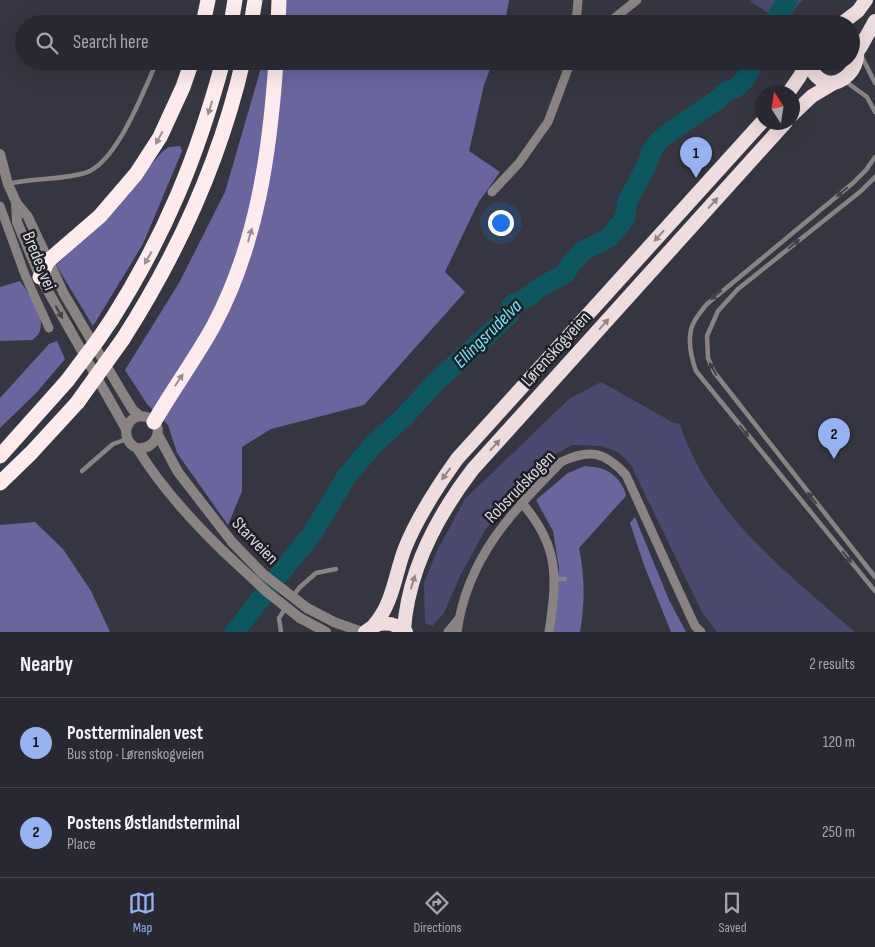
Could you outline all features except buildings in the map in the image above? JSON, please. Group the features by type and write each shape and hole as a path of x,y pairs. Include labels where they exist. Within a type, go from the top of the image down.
{"highway":[{"path":"205,15 208,0"},
{"path":"232,15 235,0"},
{"path":"252,15 255,0"},
{"path":"278,15 279,0"},
{"path":"853,15 866,0"},
{"path":"860,57 875,21"},
{"path":"40,277 48,261 100,216 136,174 160,137 189,70"},
{"path":"0,456 67,381 112,319 146,262 175,203 200,141 220,70"},
{"path":"0,483 32,453 77,403 123,340 151,294 189,222 219,146 241,70"},
{"path":"156,429 172,390 214,325 234,281 248,243 266,163 271,129 275,70"},
{"path":"794,85 803,70"},
{"path":"812,70 814,74 826,82 839,82"},
{"path":"800,107 812,96 857,72 857,70"},
{"name":"Lørenskogveien","path":"367,630 384,612 415,526 436,490 458,459 755,130"},
{"name":"Lørenskogveien","path":"405,631 408,599 421,558 432,532 461,485 473,469 779,130"},
{"path":"367,630 390,623 405,631"}],"street":[{"path":"577,15 578,0"},
{"path":"618,15 637,0"},
{"path":"492,192 519,163 548,122 567,70"},
{"name":"Starveien","path":"0,154 8,184 16,202 28,217 64,294 133,410 140,416 145,417 156,429 178,472 232,542 263,574 307,608 339,625 367,630"},
{"name":"Starveien","path":"16,202 17,222 40,277 132,446 137,448 200,529 266,592 300,618 326,632"},
{"name":"Bredes vei","path":"0,206 25,276 49,328"},
{"path":"126,434 130,421 140,416"},
{"path":"137,448 142,449 152,445 156,429"},
{"name":"Robsrudskogen","path":"457,632 458,620 480,561 499,530 561,462 584,454 604,456 618,466 626,475 695,626 701,632"},
{"path":"522,503 536,518 545,536 551,556 554,598 548,632"},
{"name":"Robsrudskogen","path":"448,632 458,620"}],"lane":[{"path":"861,52 875,83"},
{"path":"8,184 24,180 52,179 86,172 100,164 129,125 153,70"},
{"path":"839,82 867,97 875,112"},
{"path":"875,157 854,183 707,304 693,324 690,344 692,361 696,371 875,591"},
{"path":"875,177 738,289 718,311 707,336 708,358 714,372 875,577"},
{"path":"82,471 126,434"},
{"path":"281,632 278,618 299,588 316,572 336,569"},
{"path":"554,579 565,579"}],"shaded area":[{"path":"277,0 509,0 506,15 274,15"},
{"path":"751,0 802,0 790,15 771,15 751,2"},
{"path":"260,70 490,70 484,85 469,151 500,172 478,203 445,272 465,292 364,405 271,429 242,447 242,491 228,525 177,453 168,425 147,404 125,370 179,283 225,192"},
{"path":"180,146 182,151 143,244 93,326 56,265 101,222 162,152 169,147"},
{"path":"20,281 32,298 38,311 41,325 40,331 32,340 0,341 0,287"},
{"path":"57,341 65,359 37,392 0,428 0,398 49,344"},
{"path":"601,382 674,423 680,424 693,456 710,486 730,513 777,564 855,632 717,632 703,614 631,465 618,452 601,446 572,445 550,457 485,530 459,578 444,613 432,626 425,623 424,583 436,553 465,499 569,399"},
{"path":"585,466 601,468 612,474 622,484 626,496 579,548 584,590 580,632 548,632 559,568 553,531 536,500 568,473"},
{"path":"635,517 669,600 686,632 671,632 644,565 630,523"},
{"path":"35,522 63,549 91,591 110,632 0,632 0,525"}],"waterway":[{"name":"Ellingsrudelva","path":"778,15 788,0"},
{"name":"Ellingsrudelva","path":"235,632 312,534 347,476 375,443 403,418 436,382 509,315 512,305 565,274 583,251 609,238 625,218 627,202 647,165 652,150 660,140 727,91 737,87 745,79 750,70"}],"place":[{"name":"Postterminalen vest","path":"696,178"},
{"name":"Postens Østlandsterminal","path":"834,459"}]}
